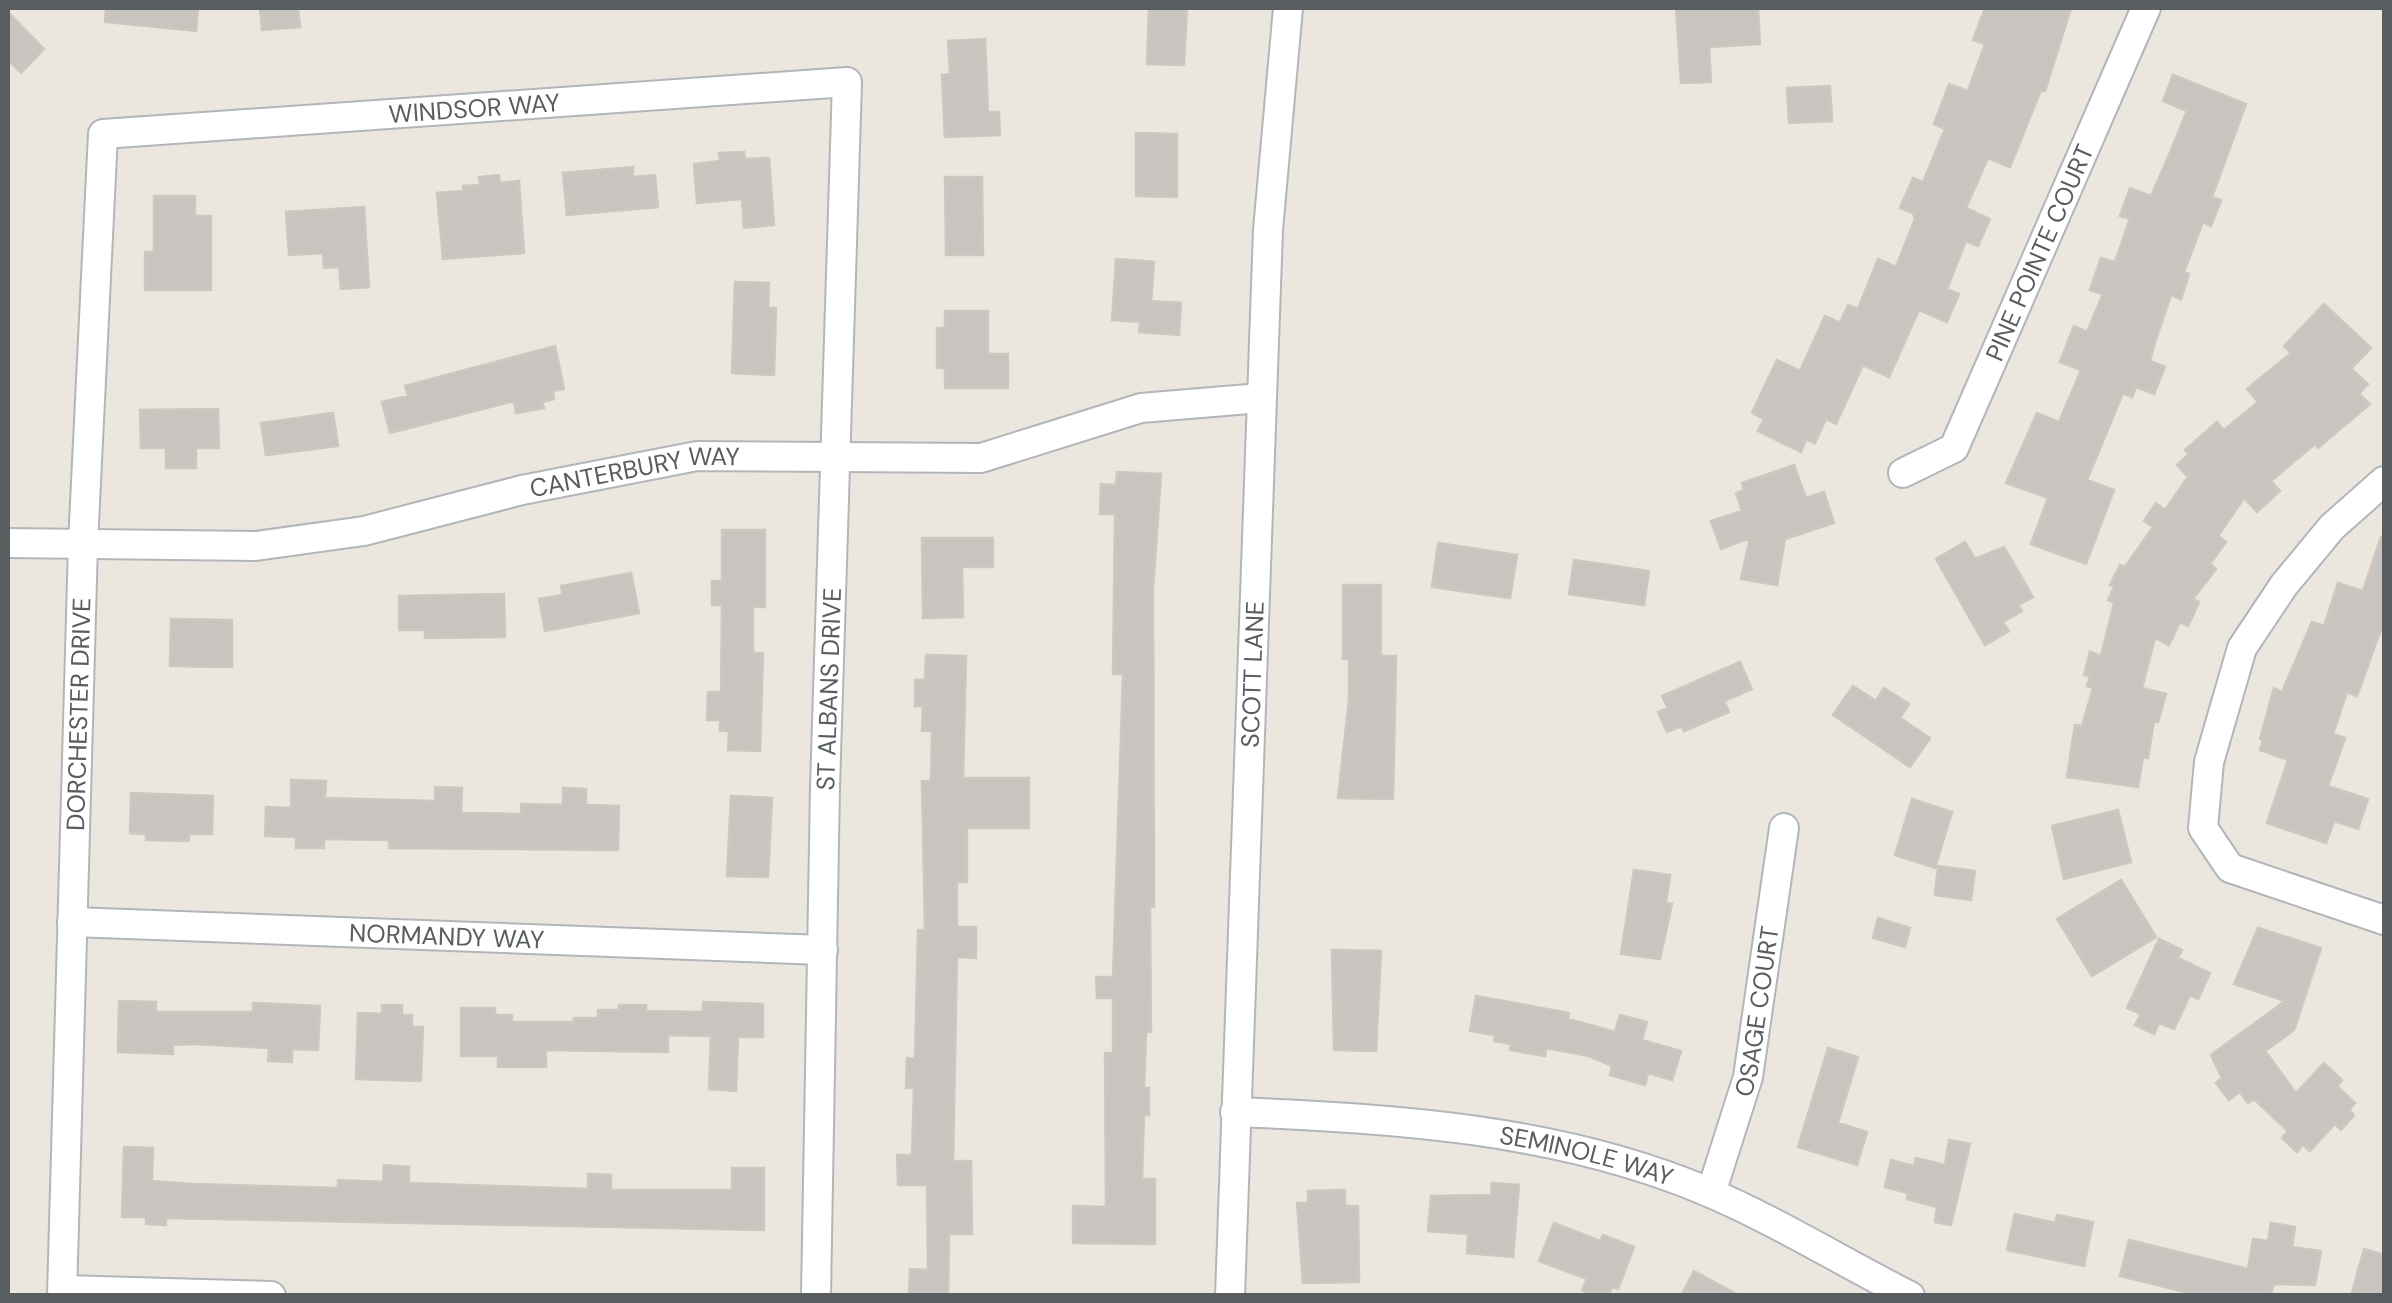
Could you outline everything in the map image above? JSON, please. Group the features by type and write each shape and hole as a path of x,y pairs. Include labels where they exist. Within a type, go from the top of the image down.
{"street":[{"name":"SCOTT LANE","path":"1230,1296 1261,398 1272,164 1288,53 1288,8"},
{"name":"SCOTT LANE","path":"1288,53 1308,8"},
{"name":"PINE POINTE COURT","path":"1903,473 1954,448 2146,8"},
{"name":"WINDSOR WAY","path":"103,134 846,82"},
{"name":"ST ALBANS DRIVE","path":"816,1296 846,82"},
{"name":"DORCHESTER DRIVE","path":"62,1293 83,544 103,134"},
{"name":"CANTERBURY WAY","path":"8,543 256,546 364,531 522,490 697,456 981,458 1141,408 1261,398"},
{"path":"2384,481 2332,527 2284,585 2242,648 2209,762 2203,828 2230,868 2384,920"},
{"name":"OSAGE COURT","path":"1711,1194 1739,1116 1752,1056 1784,828"},
{"name":"NORMANDY WAY","path":"72,922 823,950"},
{"name":"SEMINOLE WAY","path":"1235,1112 1512,1136 1596,1153 1711,1194 1910,1296"},
{"path":"62,1293 271,1296"}],"building":[{"path":"106,8 198,8 196,31 105,22"},
{"path":"260,8 298,8 300,27 262,30"},
{"path":"1149,8 1187,8 1184,65 1147,64"},
{"path":"1676,8 1758,8 1760,44 1709,47 1711,82 1681,83"},
{"path":"1985,8 2071,8 2045,91 2041,90 2010,167 1988,158 1966,208 1990,219 1978,246 1966,241 1947,289 1959,294 1947,322 1919,310 1889,377 1863,365 1836,424 1826,419 1815,443 1806,439 1801,452 1758,431 1764,419 1752,413 1777,360 1800,371 1825,316 1840,323 1848,305 1858,309 1878,259 1896,267 1915,219 1913,213 1900,208 1913,178 1923,182 1945,129 1934,124 1949,84 1968,91 1985,44 1973,40"},
{"path":"8,12 44,49 21,73 8,60"},
{"path":"985,39 988,112 999,112 1000,135 945,137 942,75 950,74 948,41"},
{"path":"2173,75 2246,104 2212,197 2221,200 2211,226 2203,222 2184,272 2189,274 2181,299 2171,295 2155,342 2150,361 2165,367 2154,394 2136,387 2132,397 2123,393 2087,480 2114,490 2086,564 2031,544 2048,498 2006,483 2037,413 2059,422 2081,370 2060,362 2074,326 2087,332 2103,294 2090,290 2101,258 2115,262 2130,219 2120,216 2130,188 2151,196 2187,111 2163,101"},
{"path":"1830,86 1832,121 1789,123 1787,88"},
{"path":"1136,133 1177,134 1177,197 1136,196"},
{"path":"744,152 745,159 769,158 774,225 744,228 742,199 697,203 694,164 720,161 719,153"},
{"path":"633,167 633,177 655,175 658,207 567,215 563,173"},
{"path":"499,175 500,183 519,181 524,253 443,259 437,193 463,191 463,186 480,185 479,177"},
{"path":"945,177 982,177 983,255 946,255"},
{"path":"154,196 195,196 195,216 211,216 211,290 145,290 145,252 154,252"},
{"path":"364,207 369,287 341,289 339,267 324,268 323,253 289,255 286,212"},
{"path":"1116,259 1154,262 1151,301 1181,303 1179,335 1139,332 1140,322 1112,320"},
{"path":"735,282 769,283 768,308 776,308 774,375 732,373"},
{"path":"2324,304 2371,348 2351,369 2368,384 2359,394 2370,404 2271,481 2280,491 2257,512 2244,498 2218,536 2226,542 2210,564 2216,569 2193,599 2199,602 2188,626 2180,622 2169,645 2155,638 2142,688 2166,694 2158,722 2154,721 2148,758 2143,757 2138,787 2067,777 2075,725 2082,726 2093,688 2087,686 2090,676 2084,675 2090,652 2101,656 2114,603 2108,600 2114,587 2110,585 2120,565 2125,567 2153,527 2144,521 2156,503 2165,510 2188,477 2177,465 2189,454 2185,450 2217,422 2224,430 2258,402 2247,389 2291,353 2284,346"},
{"path":"945,311 988,311 988,354 1008,354 1008,388 945,388 945,368 937,368 937,328 945,328"},
{"path":"555,346 564,389 553,391 554,399 542,402 544,408 516,413 514,401 390,433 382,402 408,396 405,386"},
{"path":"218,409 219,448 196,448 196,468 166,468 166,448 141,448 140,410"},
{"path":"333,413 338,446 266,455 261,423"},
{"path":"1794,465 1806,498 1824,492 1834,523 1785,539 1777,585 1741,579 1750,538 1721,549 1711,521 1742,511 1736,493 1744,490 1742,483"},
{"path":"1117,472 1161,474 1153,590 1154,907 1150,907 1151,1032 1146,1032 1144,1088 1149,1088 1149,1115 1144,1115 1142,1179 1155,1179 1155,1244 1073,1243 1073,1206 1106,1207 1105,1053 1113,1053 1113,998 1097,998 1096,977 1113,977 1123,674 1113,674 1115,514 1100,514 1101,484 1116,485"},
{"path":"722,530 765,530 765,607 753,607 753,653 763,653 760,751 728,750 729,731 720,731 720,720 707,720 708,692 721,692 722,605 712,605 712,581 722,581"},
{"path":"2381,537 2384,631 2381,629 2357,696 2347,692 2333,734 2345,738 2328,786 2368,799 2358,829 2334,821 2326,843 2267,823 2288,760 2260,750 2260,739 2274,688 2282,692 2312,622 2324,626 2338,583 2363,591"},
{"path":"922,538 993,538 993,567 962,567 963,617 923,618"},
{"path":"1965,542 1975,559 2004,547 2033,597 2018,605 2022,611 2003,622 2009,631 1985,645 1936,559"},
{"path":"1438,543 1517,555 1510,598 1432,587"},
{"path":"1574,560 1649,571 1644,605 1569,594"},
{"path":"631,573 639,613 545,631 539,599 563,595 561,586"},
{"path":"1343,585 1381,585 1381,656 1396,656 1393,799 1338,798 1349,700 1349,659 1343,659"},
{"path":"504,594 505,637 425,638 425,630 399,630 399,596"},
{"path":"171,619 232,620 232,667 170,666"},
{"path":"926,655 966,656 963,778 1029,778 1029,828 967,828 967,882 957,882 957,927 976,927 976,958 957,957 953,1161 971,1161 972,1234 949,1234 948,1296 909,1296 910,1269 928,1270 927,1185 898,1185 897,1155 912,1155 914,1088 906,1088 907,1058 915,1059 918,930 925,930 922,781 931,781 932,731 922,731 923,706 915,706 915,680 925,680"},
{"path":"1740,662 1752,689 1724,701 1729,712 1684,731 1682,726 1667,732 1658,712 1668,708 1662,696"},
{"path":"1853,686 1876,701 1884,688 1909,704 1900,718 1930,738 1910,767 1833,715"},
{"path":"291,780 326,781 325,798 435,801 435,787 462,788 461,813 521,814 521,804 563,805 563,788 586,789 586,805 619,806 618,850 389,848 389,840 324,839 324,848 296,848 296,837 265,836 266,807 291,808"},
{"path":"131,793 213,796 212,834 189,834 189,841 146,840 146,834 130,833"},
{"path":"731,796 772,798 768,877 727,876"},
{"path":"1912,799 1952,812 1935,868 1895,855"},
{"path":"2118,810 2131,862 2064,879 2052,826"},
{"path":"1938,866 1975,871 1971,900 1935,895"},
{"path":"1634,870 1670,875 1666,903 1672,904 1660,959 1621,954"},
{"path":"2121,880 2156,937 2092,976 2057,919"},
{"path":"1878,918 1910,928 1905,947 1873,938"},
{"path":"2258,928 2321,948 2294,1030 2265,1051 2296,1093 2324,1063 2342,1080 2337,1086 2355,1103 2349,1110 2354,1115 2341,1130 2335,1124 2310,1151 2303,1145 2297,1152 2282,1138 2288,1131 2254,1099 2248,1103 2240,1092 2229,1100 2216,1083 2222,1078 2211,1055 2285,1001 2234,984"},
{"path":"2159,939 2182,950 2178,958 2210,973 2198,999 2190,995 2174,1029 2159,1023 2154,1034 2135,1025 2141,1014 2127,1008"},
{"path":"1332,950 1381,951 1376,1051 1334,1050"},
{"path":"1476,996 1569,1013 1568,1019 1615,1032 1620,1015 1647,1022 1642,1040 1681,1051 1672,1080 1648,1073 1645,1085 1610,1075 1612,1066 1589,1056 1546,1048 1545,1056 1510,1050 1511,1044 1494,1041 1495,1035 1470,1031"},
{"path":"119,1001 156,1002 156,1012 253,1012 253,1003 320,1006 318,1050 292,1049 292,1062 268,1061 269,1048 195,1044 173,1045 173,1054 118,1052"},
{"path":"703,1002 763,1004 763,1037 738,1037 736,1091 709,1089 711,1036 668,1035 668,1052 546,1050 546,1067 498,1067 498,1056 461,1056 461,1008 495,1008 495,1015 512,1015 512,1022 574,1022 574,1018 598,1018 598,1010 619,1010 619,1005 646,1005 646,1011 703,1012"},
{"path":"382,1005 402,1005 402,1015 412,1015 412,1027 423,1027 421,1081 356,1079 358,1013 382,1014"},
{"path":"1828,1048 1858,1057 1838,1123 1867,1132 1857,1165 1798,1147"},
{"path":"1949,1140 1970,1144 1951,1225 1935,1222 1937,1207 1907,1199 1908,1193 1885,1187 1891,1160 1914,1166 1916,1158 1945,1165"},
{"path":"124,1147 153,1148 152,1181 192,1184 338,1188 338,1180 383,1182 384,1165 409,1167 409,1183 588,1189 588,1174 611,1175 611,1190 732,1190 732,1168 764,1168 764,1230 166,1218 166,1225 146,1224 146,1217 122,1217"},
{"path":"1492,1183 1519,1185 1513,1257 1467,1253 1468,1234 1428,1231 1431,1196 1491,1195"},
{"path":"1345,1190 1345,1206 1358,1206 1359,1282 1303,1283 1297,1203 1308,1203 1308,1191"},
{"path":"2015,1214 2055,1223 2057,1215 2093,1222 2084,1266 2007,1250"},
{"path":"1554,1223 1600,1241 1603,1235 1634,1247 1618,1289 1612,1287 1608,1296 1596,1296 1582,1290 1587,1279 1539,1261"},
{"path":"2271,1223 2295,1227 2292,1247 2321,1251 2315,1285 2273,1284 2271,1296 2202,1296 2120,1276 2129,1240 2248,1269 2253,1239 2268,1241"},
{"path":"2364,1249 2384,1255 2384,1296 2351,1296"},
{"path":"1694,1271 1740,1296 1681,1296"}]}
